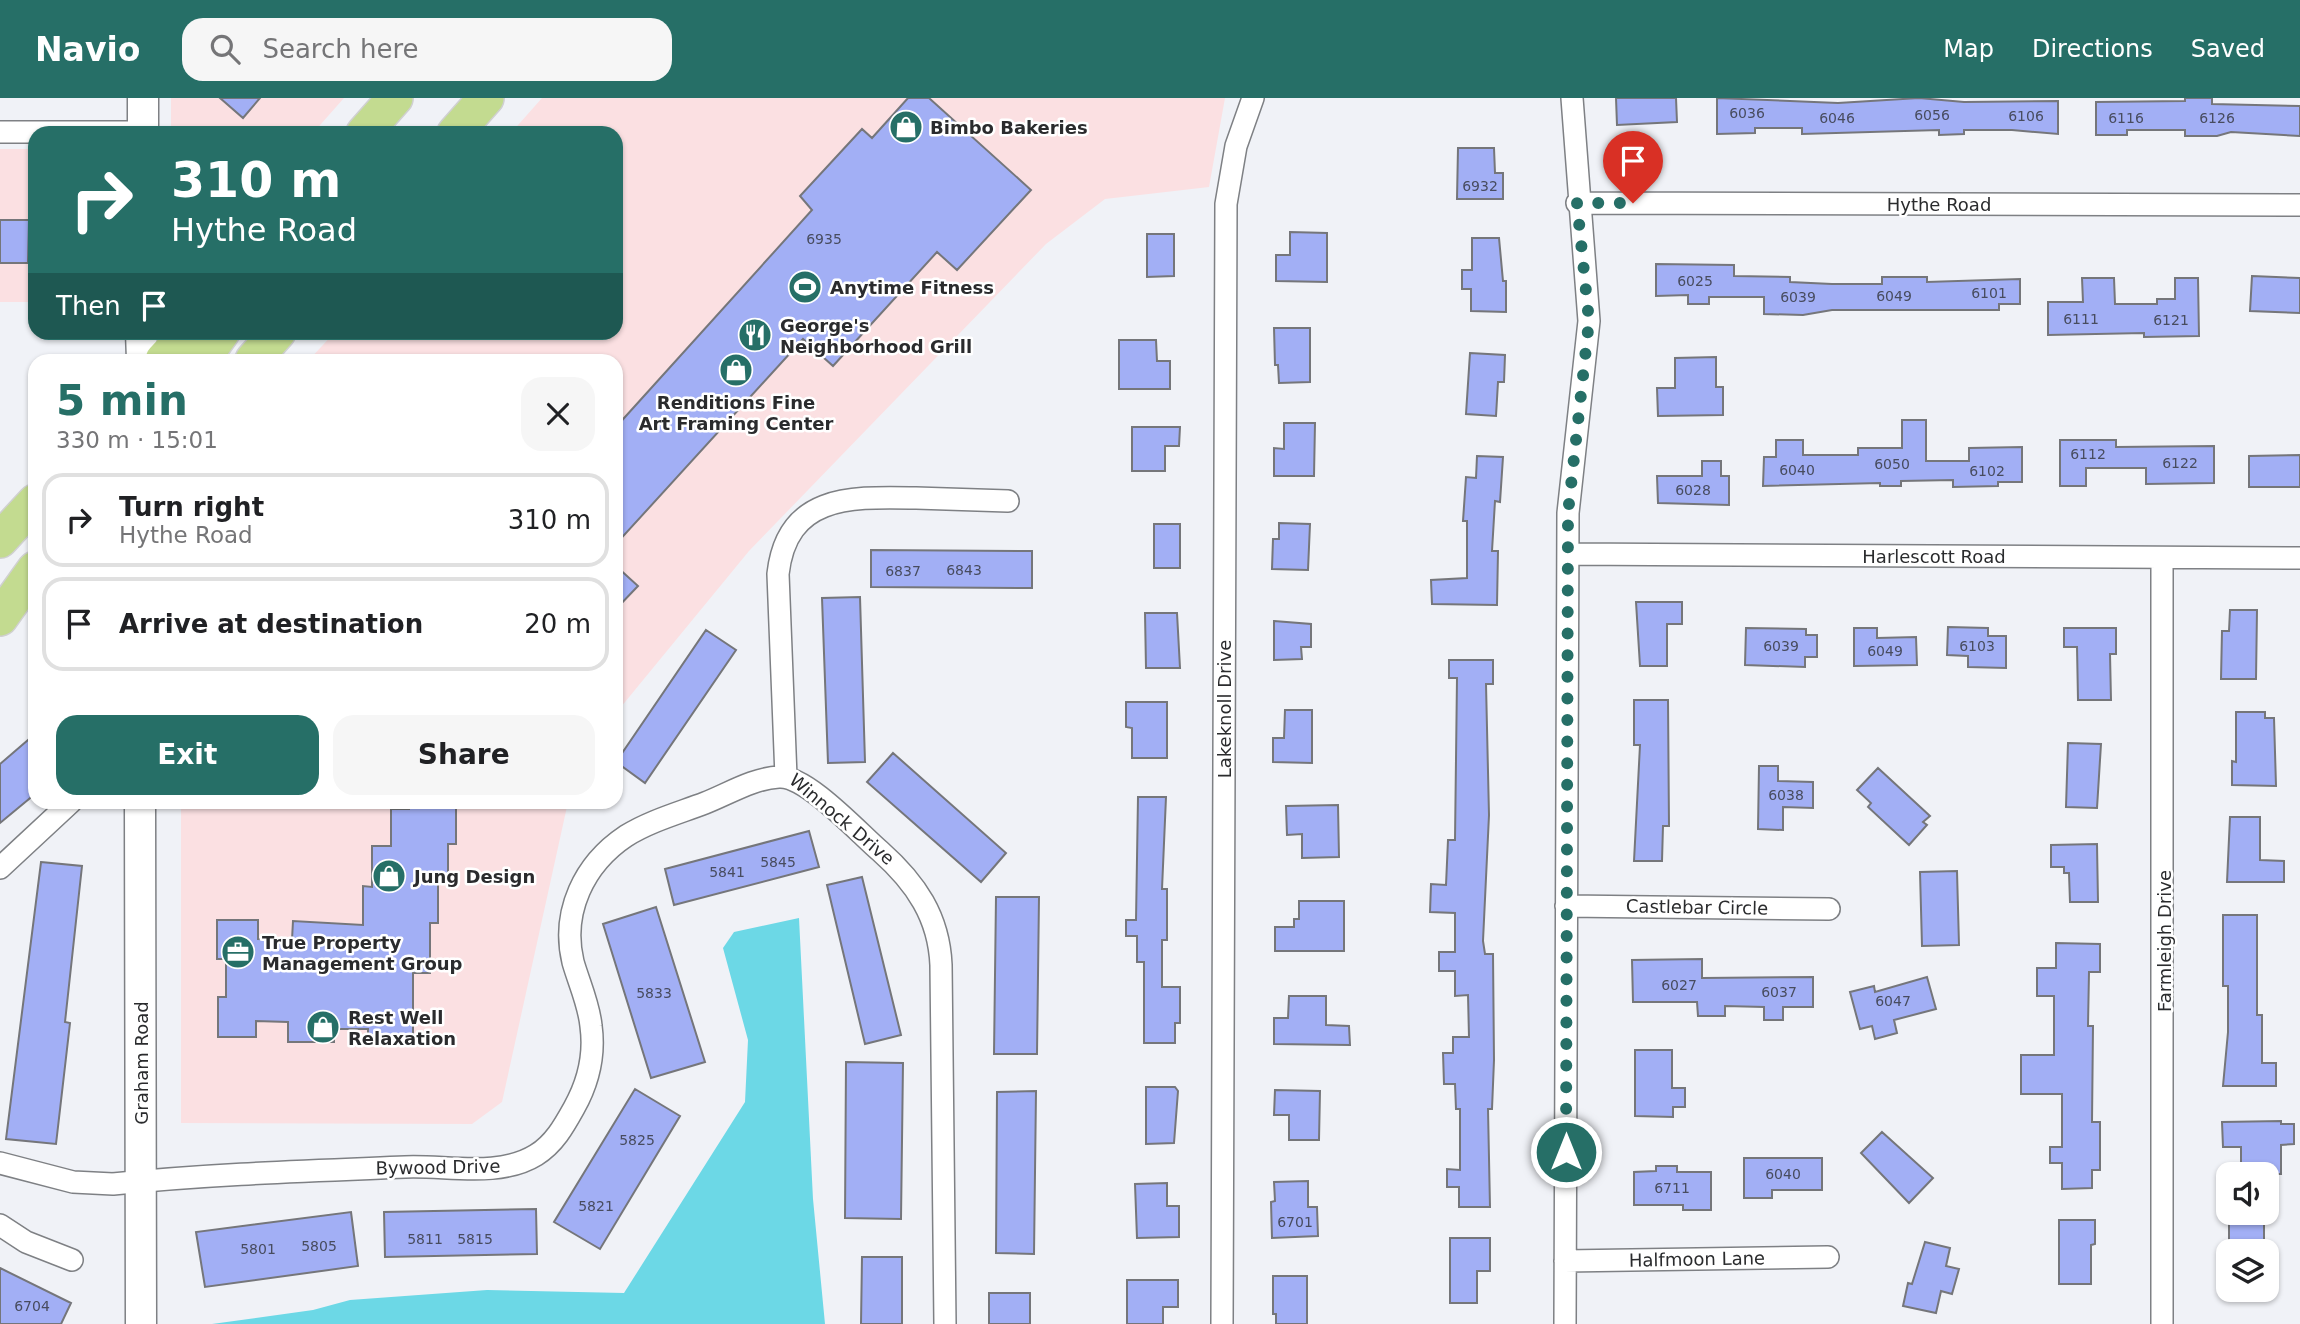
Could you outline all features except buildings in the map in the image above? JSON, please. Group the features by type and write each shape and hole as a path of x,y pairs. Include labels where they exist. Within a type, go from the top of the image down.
{"main road":[{"path":"369,126 394,98"},
{"path":"461,126 486,98"},
{"path":"168,354 181,340"},
{"path":"258,354 271,340"},
{"path":"0,540 28,510"},
{"path":"0,618 28,579"},
{"path":"0,646 28,615"}],"street":[{"path":"144,98 144,126"},
{"name":"Lakeknoll Drive","path":"1222,1324 1226,204 1236,146 1253,98"},
{"path":"1565,1324 1568,513 1589,321 1577,203 1572,98"},
{"path":"0,132 28,132"},
{"name":"Hythe Road","path":"1577,203 2300,205"},
{"name":"Winnock Drive","path":"945,1324 942,965 938,936 923,898 905,874 804,785 786,776 777,583 781,555 795,529 816,509 853,497 1008,500"},
{"name":"Harlescott Road","path":"1568,554 2300,558"},
{"name":"Farmleigh Drive","path":"2162,558 2162,1324"},
{"name":"Bywood Drive","path":"0,1163 82,1183 411,1167 494,1167 514,1165 536,1155 561,1129 579,1100 590,1066 591,1024 574,964 570,935 574,905 586,877 604,854 636,831 763,780 786,776"},
{"path":"0,868 63,809"},
{"name":"Graham Road","path":"140,809 141,1324"},
{"name":"Castlebar Circle","path":"1566,906 1829,909"},
{"path":"0,1225 26,1242 72,1259"},
{"name":"Halfmoon Lane","path":"1565,1261 1828,1258"}],"shaded area":[{"path":"171,98 344,98 319,126 171,126"},
{"path":"542,98 1225,98 1209,187 1105,199 1046,244 749,551 623,704 623,354 315,354 328,340 623,340 623,126 517,126"},
{"path":"0,149 28,149 28,302 0,302"},
{"path":"181,809 566,809 502,1102 472,1124 181,1123"}],"water":[{"path":"799,918 813,1199 825,1324 212,1324 313,1310 350,1300 487,1290 624,1293 745,1102 748,1040 723,948 734,932"}],"place":[{"name":"Bimbo Bakeries","path":"906,127"},
{"name":"Anytime Fitness","path":"805,287"},
{"name":"George's Neighborhood Grill","path":"755,335"},
{"name":"Renditions Fine Art Framing Center","path":"736,370"},
{"name":"Jung Design","path":"389,876"},
{"name":"True Property Management Group","path":"238,952"},
{"name":"Rest Well Relaxation","path":"323,1027"}],"route":[{"path":"1566,1152 1568,513 1586,368 1589,321 1577,203 1633,203"}]}
